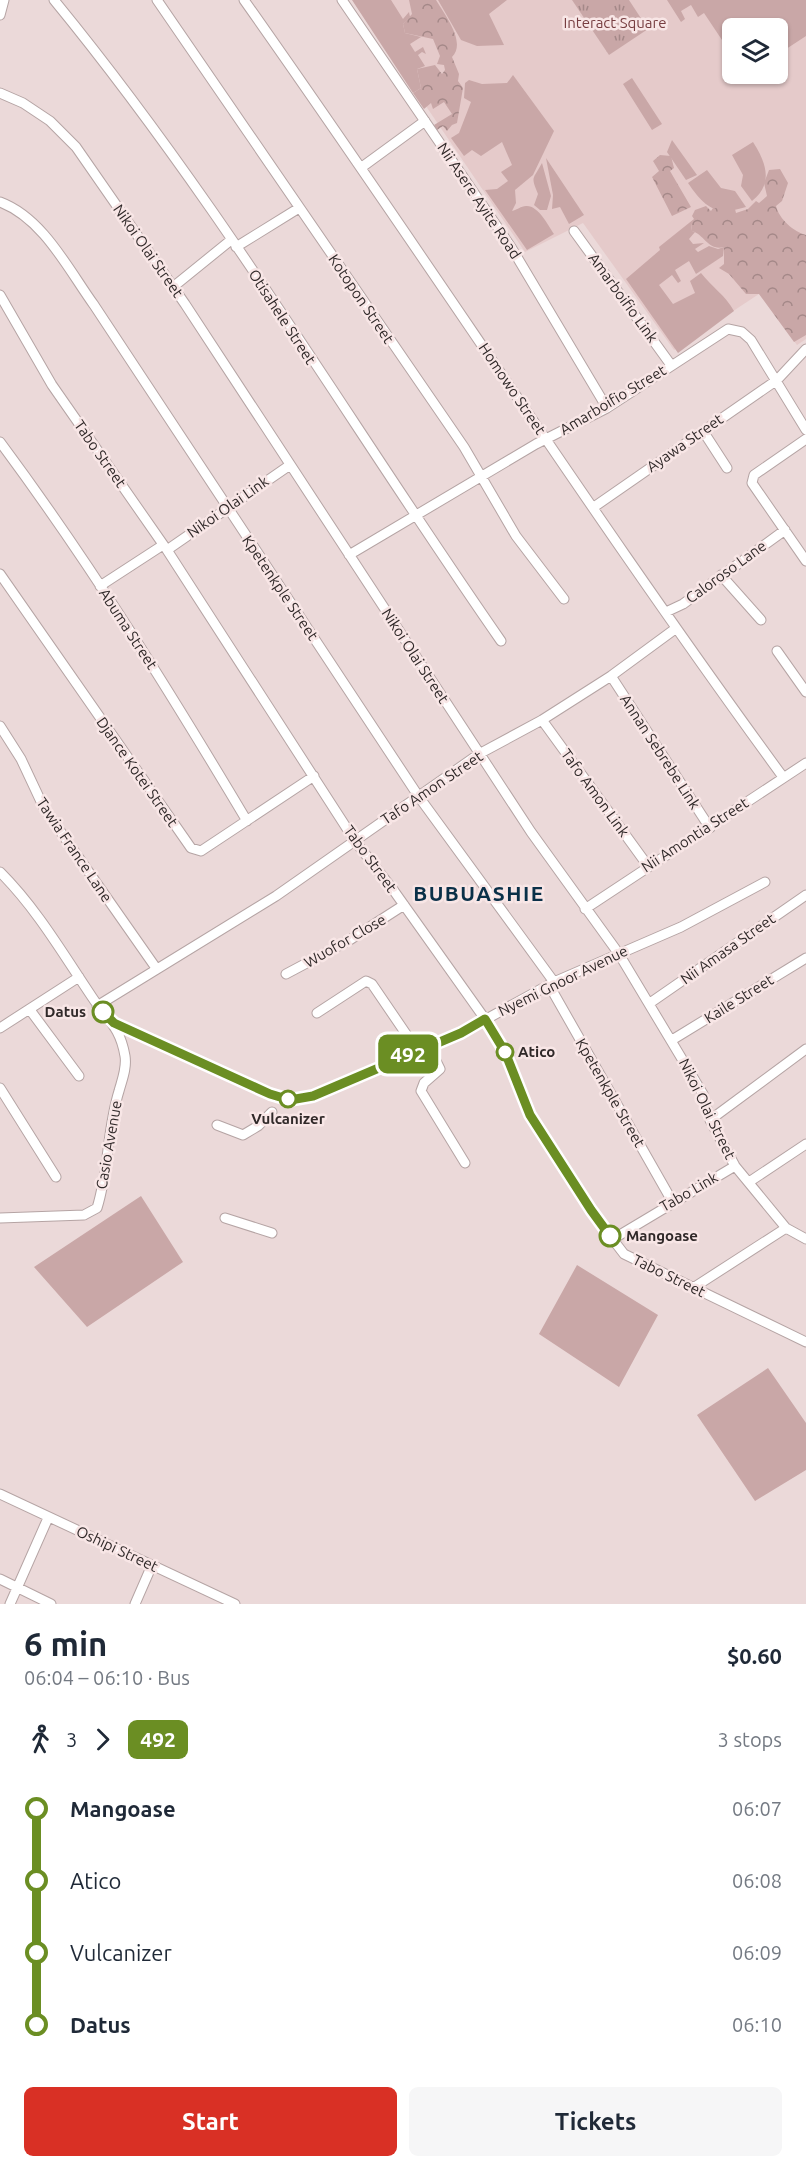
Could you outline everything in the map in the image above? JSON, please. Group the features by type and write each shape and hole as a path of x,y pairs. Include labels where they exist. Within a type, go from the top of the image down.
{"street":[{"path":"0,15 4,0"},
{"name":"Otisahele Street","path":"54,0 123,85 234,244 413,515 501,641"},
{"name":"Kotopon Street","path":"156,0 453,432 516,536 564,599"},
{"name":"Homowo Street","path":"244,0 362,167 546,440 666,612 675,629 783,777"},
{"name":"Nii Asere Ayite Road","path":"342,0 511,246 607,408"},
{"name":"Nikoi Olai Street","path":"0,93 37,112 66,136 173,286 479,754 585,909 620,954 703,1094 710,1120 735,1166 786,1228 806,1239"},
{"path":"362,167 425,121"},
{"name":"Kpetenkple Street","path":"0,202 26,216 47,239 94,304 419,797 552,984 672,1201"},
{"path":"173,286 234,244 299,208"},
{"name":"Amarboifio Link","path":"574,231 671,365"},
{"name":"Tabo Street","path":"0,296 52,385 165,547 355,841 485,1019 505,1052 530,1115 591,1210 624,1254 806,1341"},
{"name":"Amarboifio Street","path":"349,555 479,477 607,408 725,330 742,332 751,340 777,380"},
{"name":"Ayawa Street","path":"594,507 777,380 806,349"},
{"path":"777,380 806,430"},
{"path":"703,431 727,468"},
{"path":"806,439 754,475 752,483 806,561"},
{"name":"Abuma Street","path":"0,442 100,586 186,718 247,821"},
{"name":"Nikoi Olai Link","path":"100,586 165,547 290,465"},
{"name":"Caloroso Lane","path":"666,612 683,603 785,530"},
{"name":"Djance Kotei Street","path":"0,574 188,846 201,851 314,776"},
{"path":"721,575 761,620"},
{"name":"Tafo Amon Street","path":"98,1006 156,968 276,896 479,754 542,720 610,676 675,629"},
{"path":"777,651 806,692"},
{"name":"Annan Sebrebe Link","path":"610,676 710,828"},
{"name":"Tafo Amon Link","path":"542,720 648,866"},
{"name":"Tawia France Lane","path":"0,726 21,759 44,808 156,968"},
{"name":"Nii Amontia Street","path":"585,909 805,764"},
{"path":"0,872 31,906 98,1006 114,1023"},
{"name":"Nyemi Gnoor Avenue","path":"114,1023 270,1094 290,1100 313,1096 428,1045 461,1033 552,984 681,927 765,882"},
{"name":"Nii Amasa Street","path":"650,1003 806,895"},
{"name":"Wuofor Close","path":"286,974 348,941 404,906"},
{"name":"Kaile Street","path":"672,1040 806,958"},
{"path":"0,1028 79,977"},
{"path":"317,1013 366,981 372,984 417,1050"},
{"path":"30,1010 79,1076"},
{"name":"Casio Avenue","path":"0,1218 84,1215 97,1208 101,1194 111,1118 125,1070 125,1057 114,1023"},
{"path":"428,1045 440,1069 424,1083 421,1091 465,1163"},
{"path":"710,1120 806,1050"},
{"path":"0,1089 56,1177"},
{"path":"217,1125 243,1135 258,1126 272,1112"},
{"path":"748,1182 806,1144"},
{"name":"Tabo Link","path":"613,1239 672,1201 735,1166"},
{"path":"225,1218 272,1233"},
{"path":"693,1288 786,1228"},
{"name":"Oshipi Street","path":"0,1494 234,1604"},
{"path":"10,1604 48,1518"},
{"path":"135,1604 152,1565"},
{"path":"0,1579 51,1604"}],"shaded area":[{"path":"354,0 806,0 806,339 797,345 759,294 674,350 583,223 525,252"}],"green space":[{"path":"352,0 391,0 403,19 409,12 410,17 403,24 405,33 421,37 410,44 415,52 423,47 426,54 422,52 418,55 425,66 417,69 421,88 413,93"},
{"path":"409,0 436,0 456,36 456,51 452,57 459,74 458,81 463,88 457,123 447,131 443,126 437,130 434,125 452,114 444,102 433,109 431,103 424,109 413,93 421,88 417,69 435,65 442,74 445,70 444,65 437,64 440,56 433,39 405,33 403,24 412,14"},
{"path":"438,0 507,0 489,14 504,45 477,46 461,40"},
{"name":"Interact Square","path":"572,0 629,0 648,29 609,55"},
{"path":"667,0 806,0 806,36 788,48 788,18 722,18 722,40 704,13 698,17 691,5 681,11 685,19 681,22"},
{"path":"513,75 554,131 533,175 515,190 516,203 512,211 524,206 535,209 554,234 527,250 485,190 497,189 508,181 501,172 512,165 502,142 481,156 472,150 464,156 451,138 459,133 471,102 464,98 465,83 469,80 482,84 507,83"},
{"path":"632,78 662,124 652,130 623,84"},
{"path":"672,140 697,175 686,180 667,152"},
{"path":"753,142 766,173 763,187 752,201 741,186 743,175 732,155"},
{"path":"660,155 671,156 674,168 670,171 691,207 672,216 652,177 659,171 653,161"},
{"path":"546,158 584,215 569,224 560,207 552,209 553,195"},
{"path":"542,163 551,196 547,210 540,210 534,205 538,194 534,178"},
{"path":"780,169 788,183 782,201 776,206 780,216 788,224 806,235 806,335 794,342 759,294 746,294 729,274 719,268 724,264 724,247 710,245 692,231 691,223 695,210 706,206 711,211 713,208 735,209 736,213 748,209 756,201 759,203 767,196 764,183 769,170"},
{"path":"707,170 721,188 735,191 746,207 727,211 719,210 700,199 688,183"},
{"path":"694,219 691,224 692,231 695,232 689,239 693,244 704,243 695,249 698,252 709,246 718,249 724,247 723,256 696,274 689,261 675,270 681,281 678,283 672,275 659,285 673,304 695,293 690,281 701,273 734,311 678,353 626,279 660,250 659,247"},
{"path":"141,1196 183,1262 87,1327 34,1267"},
{"path":"577,1265 658,1315 619,1387 539,1334"},
{"path":"768,1368 806,1423 806,1470 755,1501 697,1415"}],"bus line":[{"name":"492","path":"103,1012 114,1023 270,1094 290,1100 313,1096 428,1045 461,1033 485,1019 505,1052 530,1115 610,1236"}],"place":[{"name":"Datus","path":"103,1012"},
{"name":"Atico","path":"505,1052"},
{"name":"Vulcanizer","path":"288,1099"},
{"name":"Mangoase","path":"610,1236"}],"district":[{"name":"BUBUASHIE","path":"479,894"}]}
